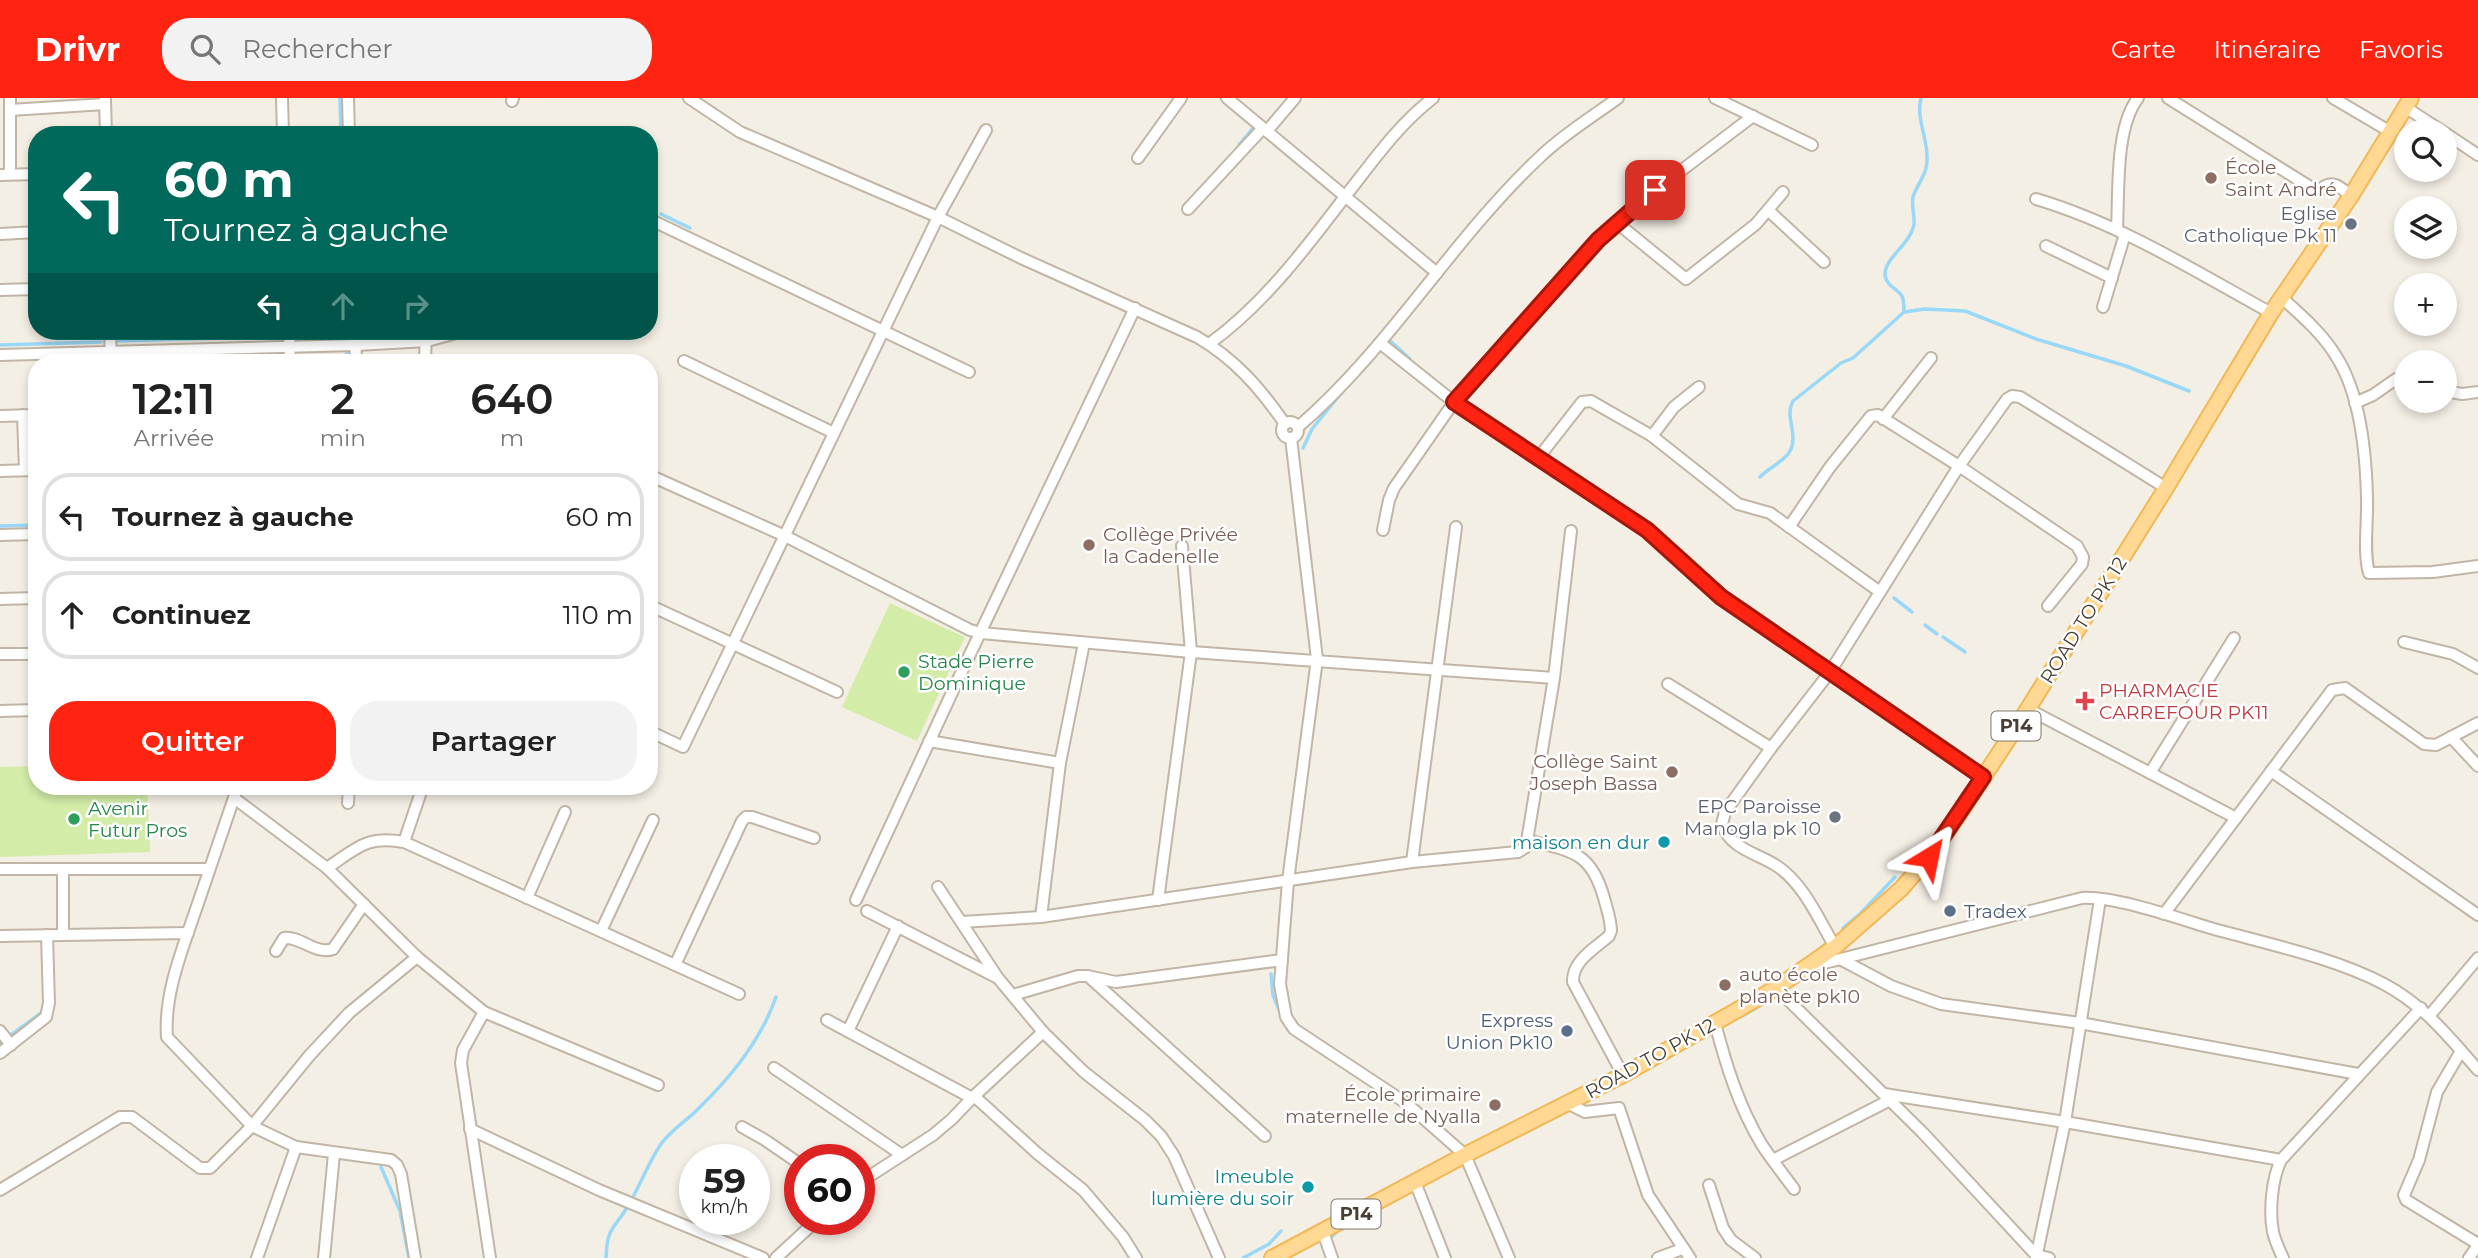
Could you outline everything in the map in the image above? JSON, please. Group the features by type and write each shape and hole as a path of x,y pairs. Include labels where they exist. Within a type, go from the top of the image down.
{"main road":[{"name":"ROAD TO PK 12","path":"1415,1182 1623,1075 1809,967 1839,954 1916,873 1959,814 2028,709 2281,297 2351,196 2408,103"},
{"name":"P14","path":"1272,1258 1415,1182"}],"street":[{"path":"282,98 283,126"},
{"path":"348,98 349,126"},
{"path":"689,98 740,132 938,217 1209,344 1251,379 1284,424"},
{"path":"1138,158 1181,98"},
{"path":"1227,98 1437,273"},
{"path":"1188,209 1295,98"},
{"path":"1209,344 1249,312 1346,197 1391,137 1433,98"},
{"path":"1291,438 1296,435 1298,427 1380,343 1507,191 1541,155 1618,98"},
{"path":"1715,98 1812,145"},
{"path":"2103,307 2121,232 2122,136 2131,107 2138,98"},
{"path":"2168,98 2315,190 2335,184 2351,196"},
{"path":"2333,98 2389,131"},
{"path":"28,174 5,175 10,104 105,101 106,126"},
{"path":"2408,103 2427,119"},
{"path":"1383,530 1394,488 1454,402 1616,222 1753,116"},
{"path":"658,735 683,747 938,217 986,130"},
{"path":"2457,141 2478,155"},
{"path":"1616,222 1686,279 1751,229 1783,192"},
{"path":"2036,199 2062,206 2121,232 2271,313"},
{"path":"1769,211 1825,262"},
{"path":"658,223 969,372"},
{"path":"0,233 28,232"},
{"path":"2046,246 2112,278"},
{"path":"0,290 28,289"},
{"path":"2281,297 2310,324 2336,356 2355,404 2361,431 2367,489 2369,573 2433,572 2478,566"},
{"path":"856,900 1135,308"},
{"path":"290,340 290,354"},
{"path":"356,340 356,354"},
{"path":"170,354 290,346 356,345 395,340"},
{"path":"1380,343 1454,402 1647,530 1721,597 1983,777"},
{"path":"0,355 28,356"},
{"path":"1883,419 1931,358"},
{"path":"684,361 834,433"},
{"path":"2355,404 2373,396 2394,380"},
{"path":"1653,436 1674,407 1699,387"},
{"path":"2457,393 2478,392"},
{"path":"2166,488 2020,397 2012,396 2007,399 1959,466 1830,672 1771,747 1725,812 1721,824 1731,841 1777,866 1789,876 1798,886 1839,954 1891,986 1941,1004 2080,1023 2358,1074"},
{"path":"1539,457 1581,402 1586,400 1653,436 1738,504 1770,513 1880,592"},
{"path":"23,415 24,470"},
{"path":"0,416 28,415"},
{"path":"1789,527 1830,467 1871,416 1878,415 2077,546 2081,552 2082,564 2048,606"},
{"path":"1284,424 1292,422 1298,427"},
{"path":"1284,424 1283,434 1291,438"},
{"path":"1291,438 1317,659 1288,881 1282,1002 1286,1017 1294,1029 1406,1103 1465,1155 1508,1258"},
{"path":"0,471 28,470"},
{"path":"658,479 785,536 970,630 981,633 1191,652 1554,678"},
{"path":"1412,862 1456,527"},
{"path":"962,922 1041,917 1412,862 1518,852 1526,847 1554,678 1571,531"},
{"path":"0,535 28,534"},
{"path":"1158,900 1191,652 1182,546"},
{"path":"0,599 28,598"},
{"path":"658,609 837,692"},
{"path":"2150,773 2234,638"},
{"path":"2404,642 2453,654 2478,668"},
{"path":"1041,917 1060,762 1084,643"},
{"path":"0,654 28,654"},
{"path":"1668,684 1771,747"},
{"path":"2164,914 2332,690 2344,688 2424,744 2436,746 2478,723"},
{"path":"2028,709 2236,818"},
{"path":"0,711 28,710"},
{"path":"2452,737 2478,766"},
{"path":"929,741 1060,762"},
{"path":"2271,771 2478,915"},
{"path":"235,795 208,869 171,992 167,1037 252,1126 296,1147 334,1154 382,1158 397,1165 401,1174 415,1258"},
{"path":"348,795 348,803"},
{"path":"404,842 420,795"},
{"path":"234,798 327,868 416,957 484,1012 658,1085"},
{"path":"527,898 565,812"},
{"path":"675,965 746,817 814,838"},
{"path":"601,931 653,820"},
{"path":"327,868 373,839 385,838 404,842 739,994"},
{"path":"1527,840 1577,855 1595,871 1611,931 1609,936 1576,966 1573,982 1623,1075"},
{"path":"0,869 208,869"},
{"path":"63,869 63,934"},
{"path":"938,887 998,978 1042,1032 1084,1072 1161,1136 1174,1156 1220,1258"},
{"path":"1839,954 2082,898 2100,899 2164,914 2354,971 2385,985 2425,1012 2478,1070"},
{"path":"2036,1257 2065,1122 2100,899"},
{"path":"276,951 284,939 291,937 318,949 333,949 364,904"},
{"path":"867,911 998,978"},
{"path":"848,1031 898,926"},
{"path":"0,936 188,933"},
{"path":"0,1053 46,1017 49,1003 47,935"},
{"path":"0,1191 120,1117 132,1117 200,1168 211,1168 252,1126 309,1056 349,1013 416,957"},
{"path":"2283,1258 2272,1222 2277,1168 2281,1160 2358,1074 2478,958"},
{"path":"1013,995 1067,978 1087,976 1116,982 1282,960"},
{"path":"1087,976 1265,1136"},
{"path":"1776,988 1887,1097 2036,1257 2049,1258"},
{"path":"484,1012 463,1051 461,1063 490,1258"},
{"path":"827,1020 973,1097 1083,1190 1123,1237 1136,1258"},
{"path":"1715,1023 1732,1081 1757,1135 1794,1189"},
{"path":"0,1031 10,1045"},
{"path":"875,1173 952,1119 1042,1032"},
{"path":"2461,1051 2437,1092 2419,1160 2404,1195 2406,1200 2478,1244 2469,1258"},
{"path":"774,1068 902,1156"},
{"path":"1773,1160 1887,1097 2065,1122 2281,1160"},
{"path":"1567,1103 1585,1112 1619,1108 1648,1195 1686,1254 1658,1258"},
{"path":"742,1127 784,1154"},
{"path":"470,1129 599,1191 763,1258"},
{"path":"257,1258 296,1147"},
{"path":"324,1258 334,1154"},
{"path":"1415,1182 1445,1258"},
{"path":"1709,1185 1723,1228 1731,1240 1755,1258"},
{"path":"1323,1232 1332,1258"},
{"path":"776,1258 801,1235"}],"green space":[{"name":"Stade Pierre Dominique","path":"890,603 965,637 917,741 842,707"},
{"name":"Avenir Futur Pros","path":"28,766 28,795 147,795 150,852 0,857 0,767"}],"waterway":[{"path":"340,98 341,126"},
{"path":"1904,312 1902,296 1887,282 1885,275 1889,263 1912,231 1913,197 1926,168 1927,149 1920,113 1921,98"},
{"path":"1239,145 1256,125"},
{"path":"661,214 690,228"},
{"path":"1760,477 1790,451 1793,438 1790,413 1793,401 1841,363 1853,358 1904,312 1925,309 1965,311 2036,339 2126,366 2189,391"},
{"path":"1388,339 1410,359"},
{"path":"116,341 150,340"},
{"path":"0,345 101,342"},
{"path":"347,348 347,354"},
{"path":"1303,448 1312,429 1348,385"},
{"path":"0,526 28,525"},
{"path":"1894,598 1912,612"},
{"path":"1925,625 1937,634"},
{"path":"1943,637 1965,652"},
{"path":"1843,928 1895,877"},
{"path":"1817,951 1827,943"},
{"path":"1271,974 1273,995 1280,1012"},
{"path":"606,1258 612,1229 628,1206 661,1144 734,1070 754,1043 776,997"},
{"path":"1742,1016 1763,1004"},
{"path":"0,1043 41,1013"},
{"path":"381,1167 400,1211 409,1258"},
{"path":"1330,1238 1340,1229"},
{"path":"1243,1258 1269,1244 1281,1231"}],"place":[{"name":"École Saint André","path":"2211,178"},
{"name":"Eglise Catholique Pk 11","path":"2351,224"},
{"name":"Collège Privée la Cadenelle","path":"1089,545"},
{"name":"Stade Pierre Dominique","path":"904,672"},
{"name":"PHARMACIE CARREFOUR PK11","path":"2085,701"},
{"name":"Collège Saint Joseph Bassa","path":"1672,772"},
{"name":"EPC Paroisse Manogla pk 10","path":"1835,817"},
{"name":"Avenir Futur Pros","path":"74,819"},
{"name":"maison en dur","path":"1664,842"},
{"name":"Tradex","path":"1950,911"},
{"name":"auto école planète pk10","path":"1725,985"},
{"name":"Express Union Pk10","path":"1567,1031"},
{"name":"École primaire maternelle de Nyalla","path":"1495,1105"},
{"name":"Imeuble lumière du soir","path":"1308,1187"}],"route":[{"path":"1655,190 1598,240 1454,402 1647,530 1721,597 1983,777 1929,857"}]}
